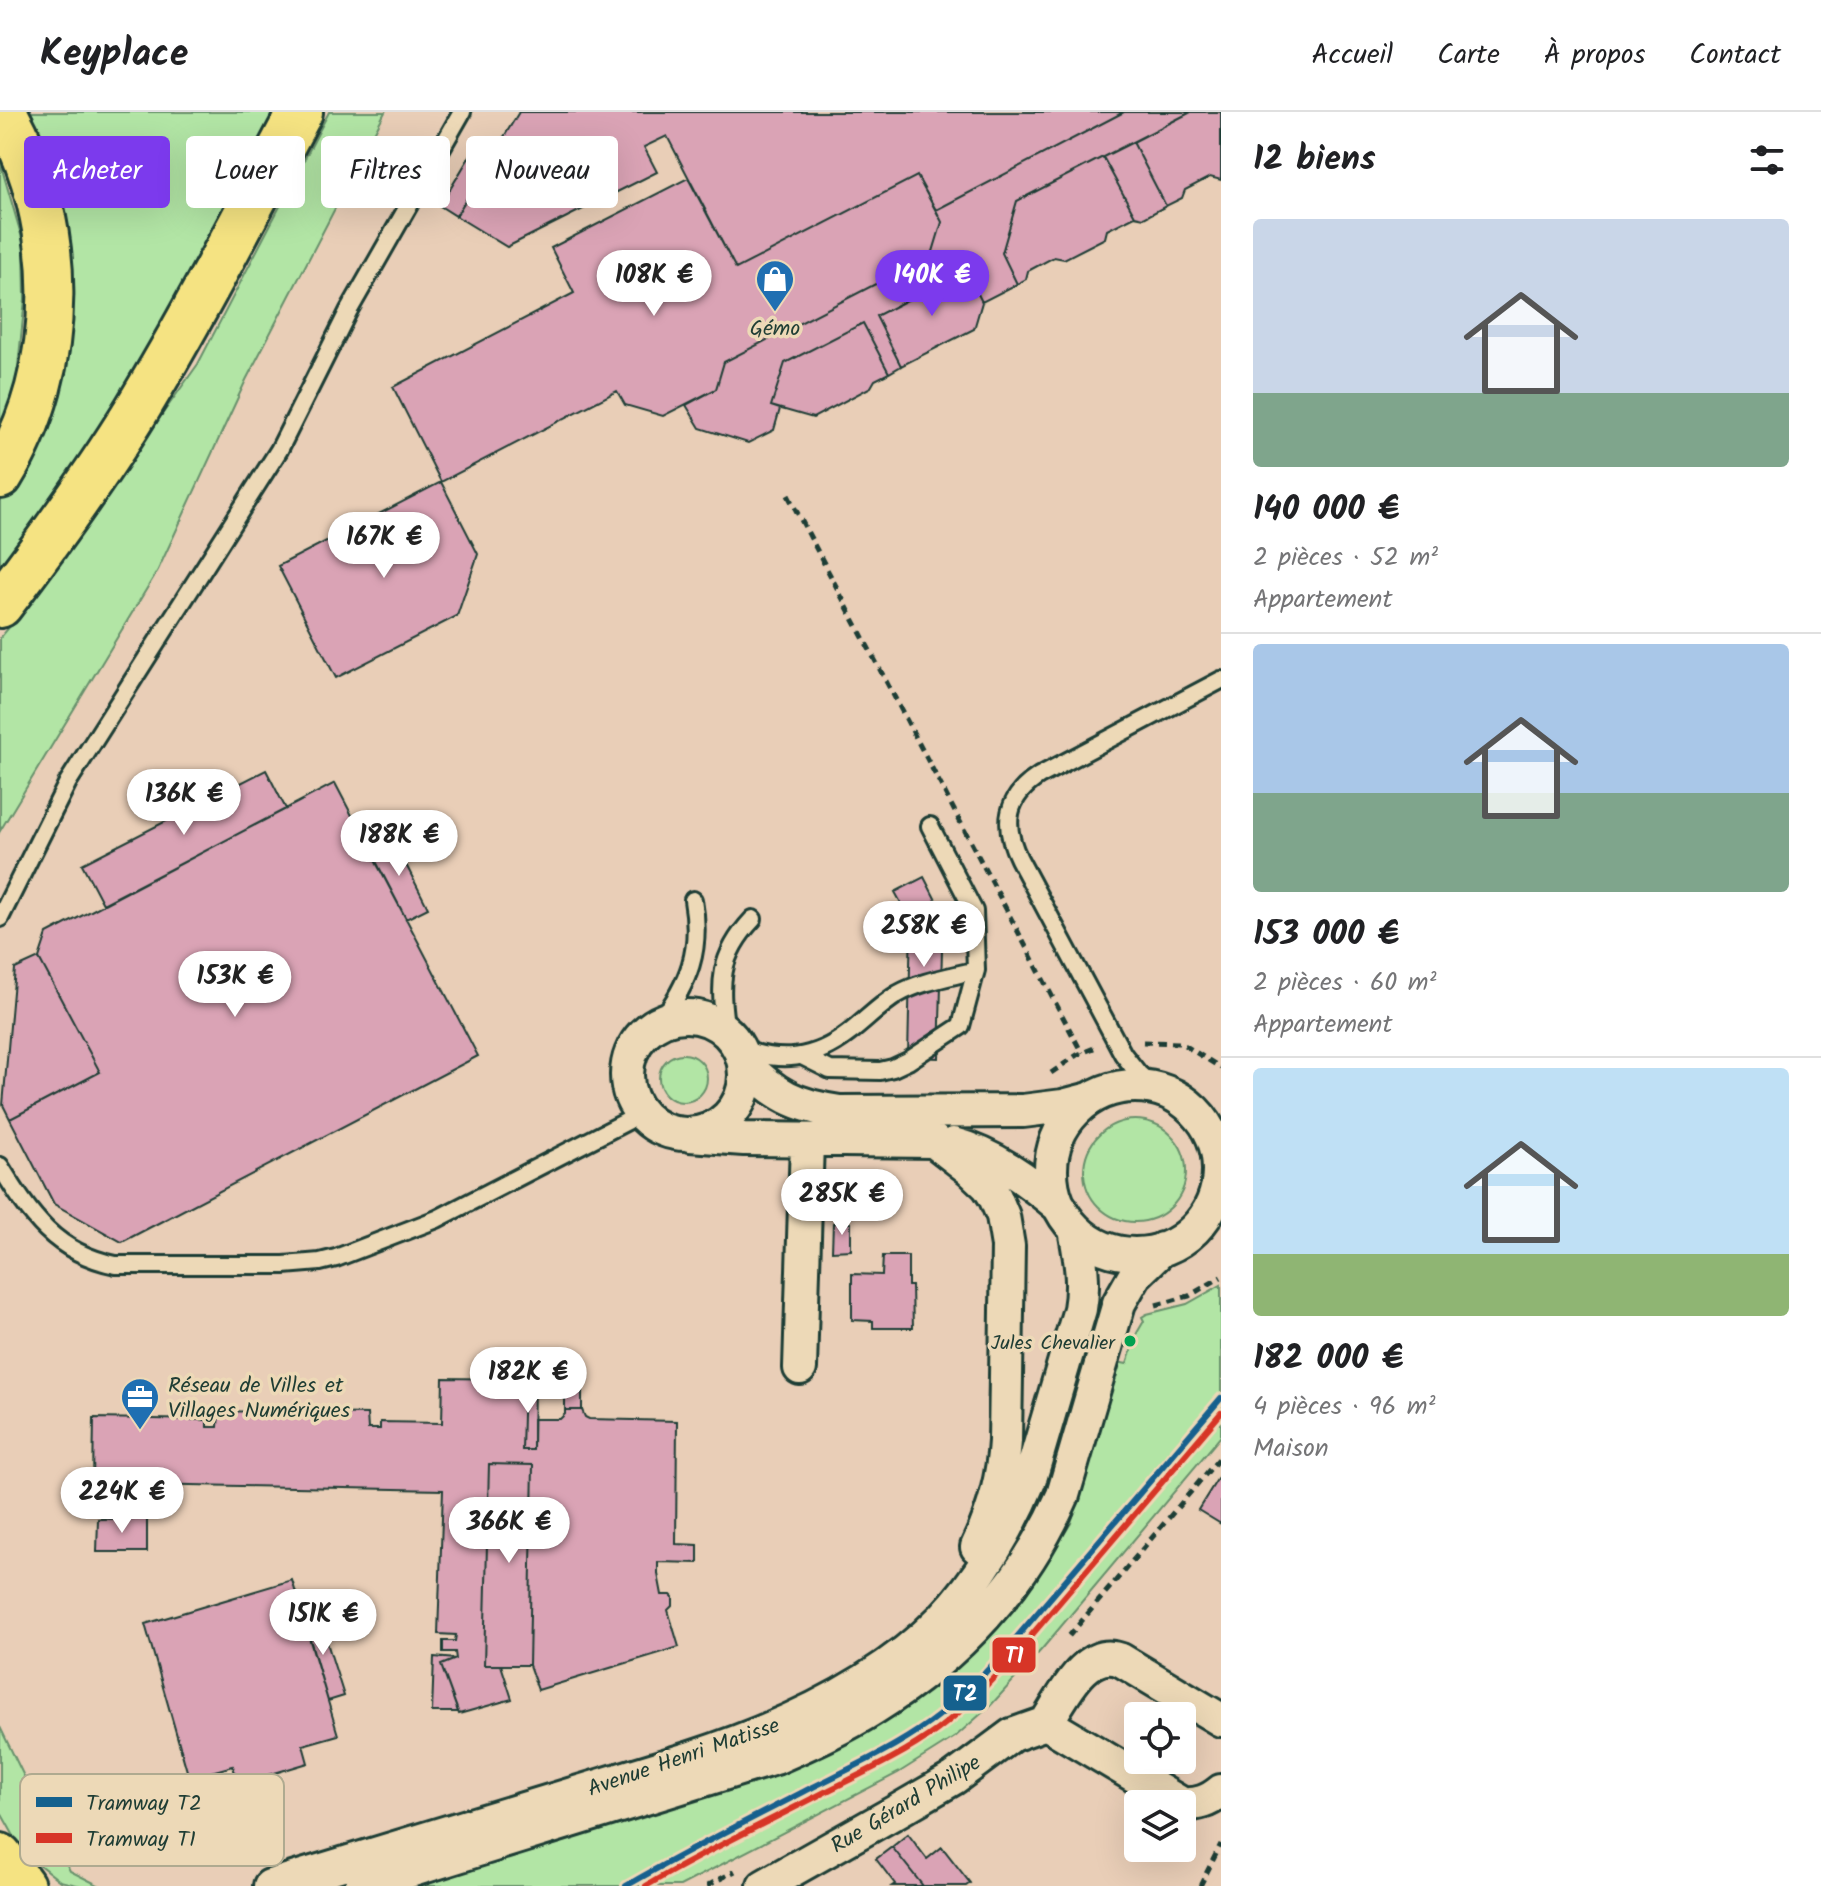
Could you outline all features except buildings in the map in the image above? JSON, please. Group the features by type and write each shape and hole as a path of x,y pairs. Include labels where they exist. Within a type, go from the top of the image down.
{"main road":[{"path":"0,476 21,434 40,378 48,332 50,285 45,224 20,145 4,112"},
{"path":"0,605 70,511 134,414 199,303 300,112"},
{"path":"0,1856 22,1886"}],"street":[{"path":"1067,1218 1037,1188 992,1158 967,1148 912,1140 744,1139 674,1133 659,1128 641,1114 629,1093 626,1076 629,1060 640,1038 659,1023 674,1017 690,1016 706,1020 736,1048 769,1087 811,1107 840,1112 1023,1111 1093,1098"},
{"path":"690,1135 714,1128 727,1118 741,1097 745,1080 736,1048"},
{"name":"Avenue Henri Matisse","path":"270,1886 742,1740 841,1695 884,1668 943,1618 997,1545 1020,1502 1037,1459 1077,1322 1082,1294 1082,1270 1052,1180 1053,1150 1065,1124 1093,1098 1127,1087 1155,1089 1182,1101 1215,1127 1219,1168 1213,1220 1187,1236 1144,1254 1116,1252 1098,1246 1067,1218"},
{"path":"800,1368 807,1141"},
{"path":"934,1141 988,1186 1003,1216 1008,1246 1004,1462 989,1519 943,1618"},
{"name":"Avenue Henri Matisse","path":"361,1886 775,1758 853,1721 927,1670 953,1649 996,1605 1045,1533 1063,1495 1119,1303 1135,1275 1162,1249"},
{"path":"1221,1720 1121,1660 1106,1656 1093,1661 1081,1671 1046,1723 1182,1804 1199,1804 1221,1791"},
{"name":"Rue Gérard Philipe","path":"756,1875 897,1811 954,1778 1003,1740 1046,1723"}],"lane":[{"path":"0,918 68,782 279,450 349,310 462,112"},
{"path":"1155,1089 1123,1054 1019,859 1009,833 1010,810 1029,782 1221,680"},
{"path":"802,1056 830,1070 880,1071 908,1061 961,1026 976,970 974,911 930,826"},
{"path":"659,1023 677,999 688,975 694,953 696,925 693,900"},
{"path":"753,919 734,942 724,969 723,1002 736,1048 764,1057 802,1056 832,1044 914,986 976,970"},
{"path":"0,1166 24,1205 50,1234 77,1251 103,1262 116,1265 302,1264 336,1258 437,1219 641,1114"}],"path":[{"path":"788,495 1082,1053"},
{"path":"1065,1641 1221,1456"},
{"path":"1200,1886 1221,1844"},
{"path":"707,1886 756,1875"}],"green space":[{"path":"23,112 285,112 272,136 186,136 186,208 232,208 127,399 0,581 0,497 41,419 29,208 170,208 170,136 24,136"},
{"path":"329,112 385,112 373,136 321,136 321,208 335,208 246,380 158,570 0,831 0,638 198,364 279,208 305,208 305,158"},
{"path":"0,162 24,245 25,299 16,385 0,426"},
{"path":"683,1054 692,1055 700,1061 706,1069 706,1087 700,1095 692,1101 683,1102 674,1101 666,1095 660,1087 659,1078 660,1069 666,1061 674,1055"},
{"path":"1135,1120 1154,1124 1171,1135 1182,1152 1186,1171 1182,1190 1171,1207 1154,1218 1135,1222 1116,1218 1099,1207 1088,1190 1084,1171 1088,1152 1099,1135 1116,1124"},
{"path":"1221,1285 1221,1436 1042,1649 991,1705 955,1737 898,1773 680,1886 410,1886 978,1644 1026,1595 1071,1523 1117,1362 1127,1364 1144,1321 1142,1317 1187,1304"},
{"path":"0,1727 23,1774 20,1774 20,1847 0,1811"},
{"path":"41,1866 68,1866 70,1871 100,1886 81,1886 60,1881"}],"tram line":[{"name":"T2","path":"626,1886 886,1750 940,1715 1005,1651 1221,1398"},
{"name":"T1","path":"646,1886 712,1849 897,1756 947,1722 1012,1658 1221,1413"}],"place":[{"name":"Gémo","path":"775,313"},
{"name":"Jules Chevalier","path":"1130,1341"},
{"name":"Réseau de Villes et Villages Numériques","path":"140,1431"}]}
